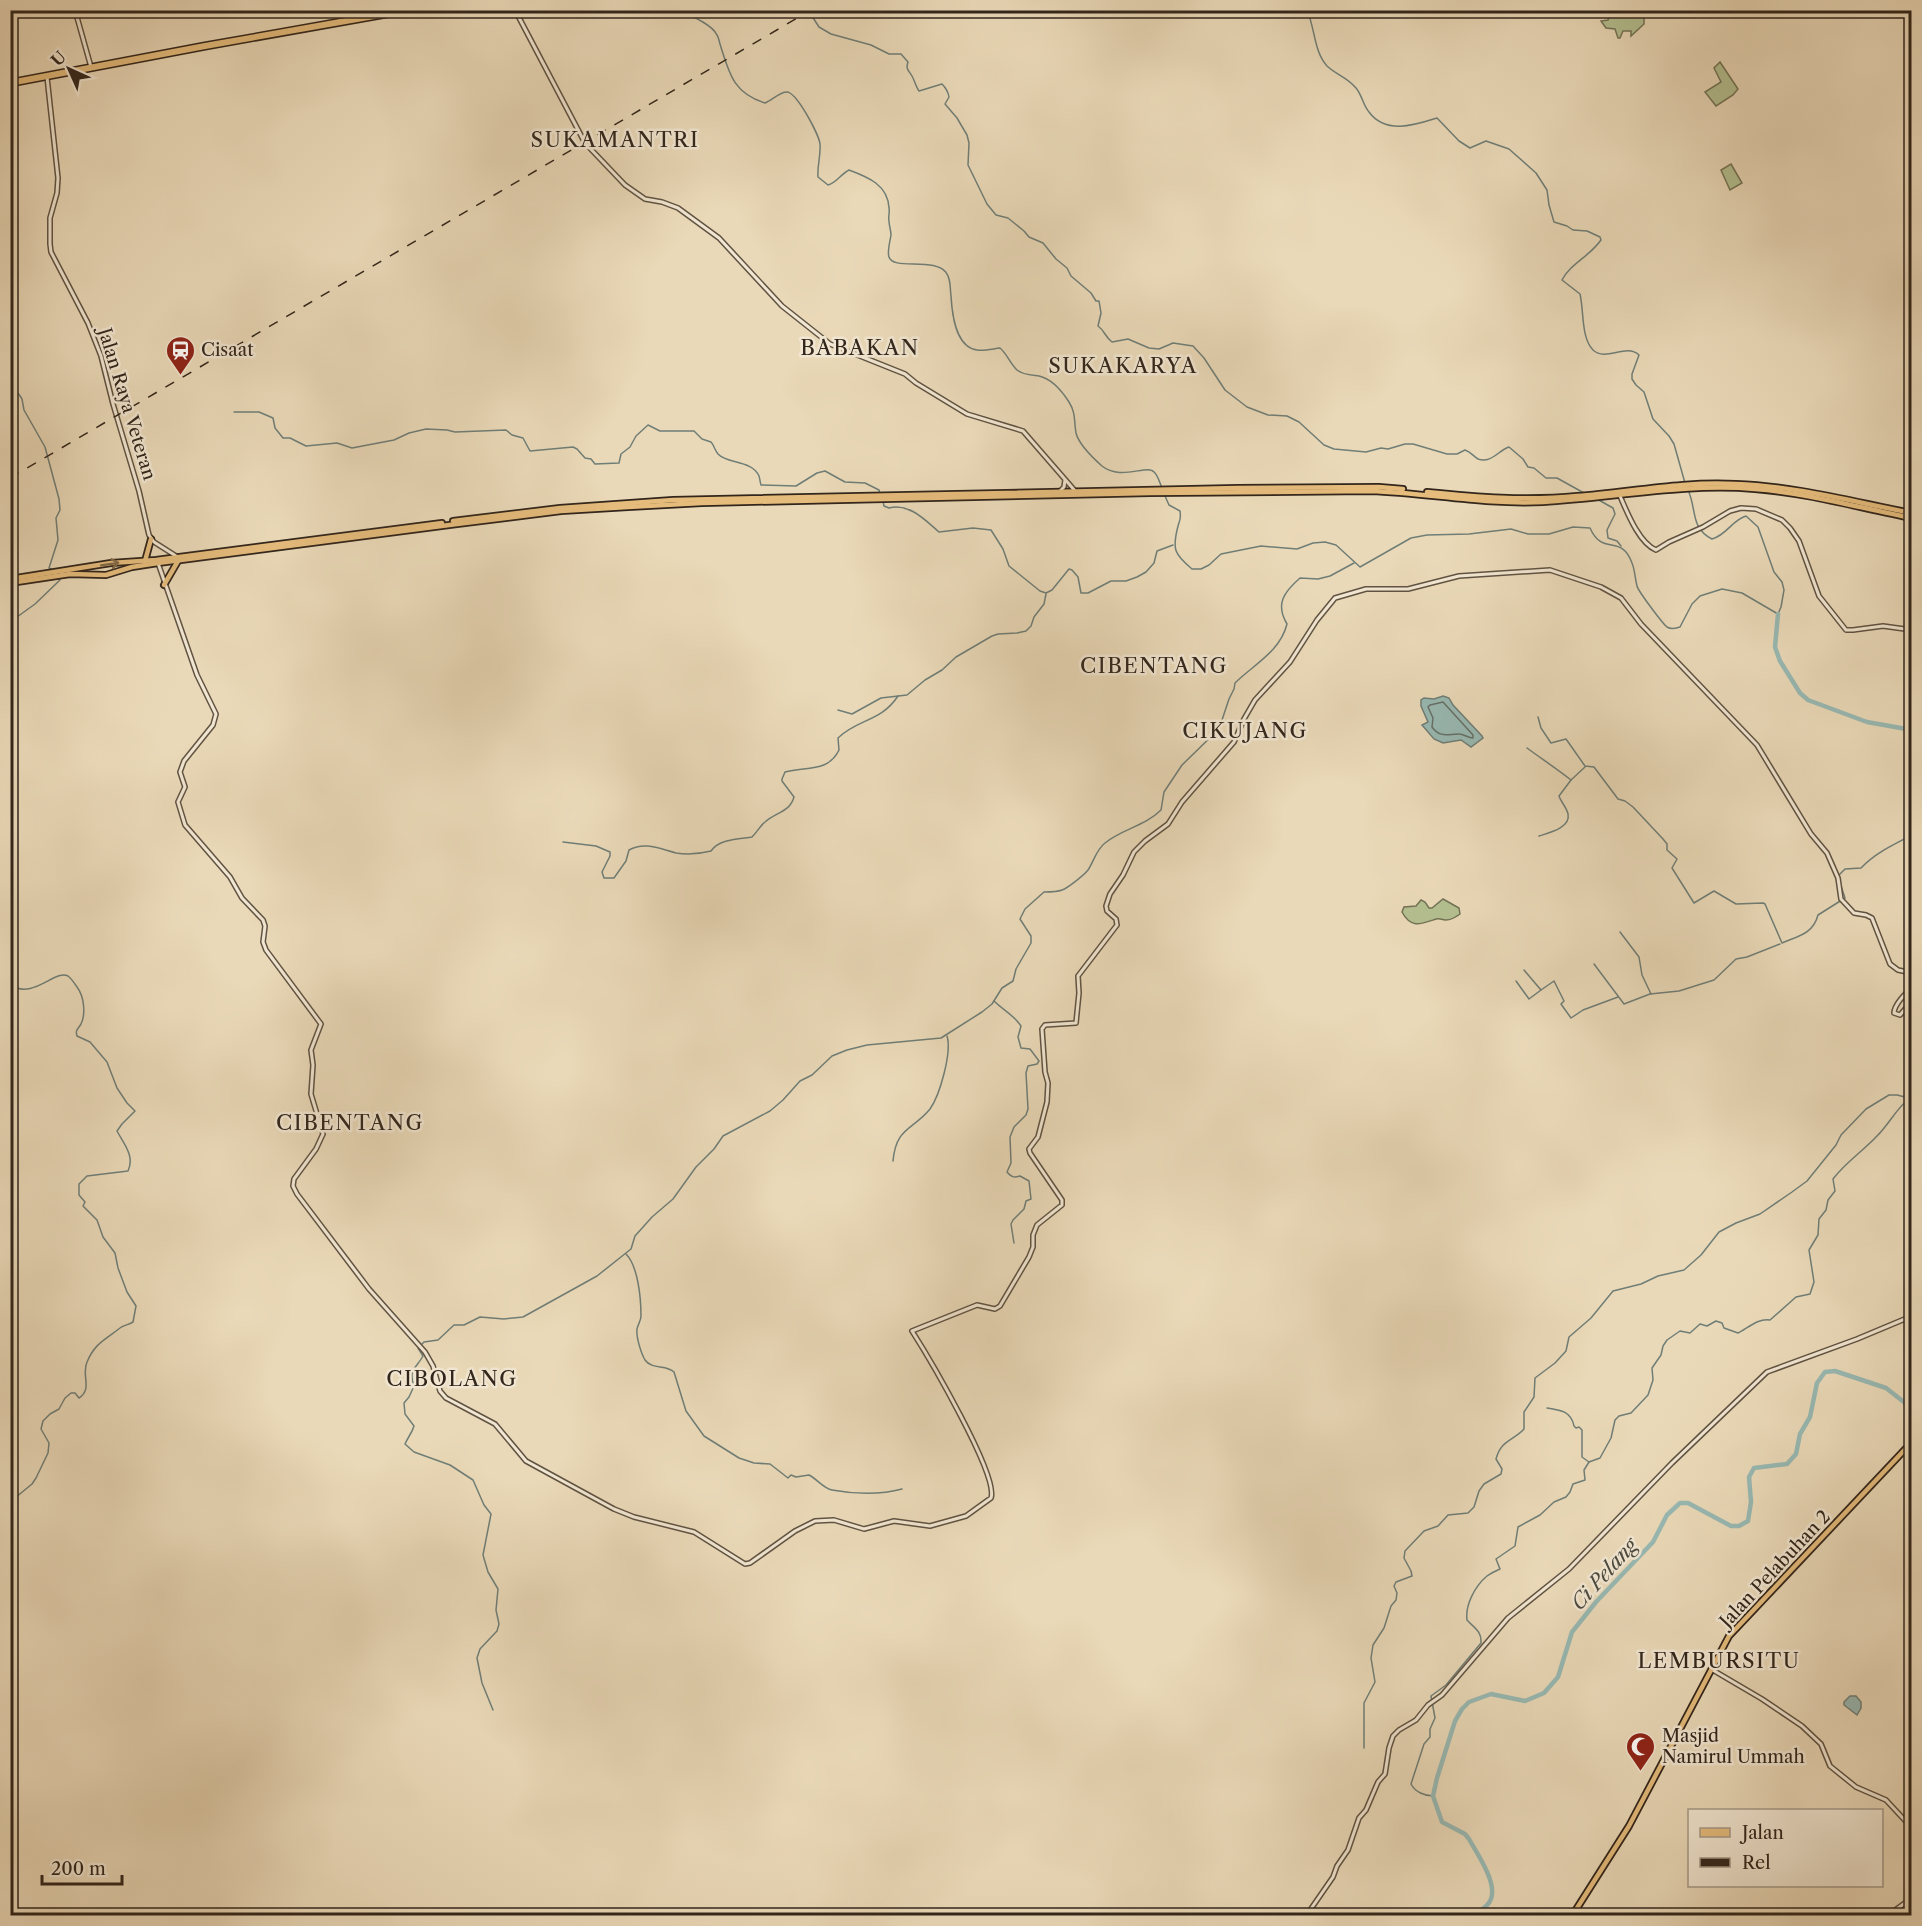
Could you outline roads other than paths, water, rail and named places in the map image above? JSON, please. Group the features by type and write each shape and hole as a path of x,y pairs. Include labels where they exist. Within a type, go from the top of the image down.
{"highway":[{"path":"10,83 408,10"}],"main road":[{"path":"1027,495 1076,492 1379,487 1505,498 1579,498 1737,484 1911,513"},
{"path":"1601,495 1620,496 1678,488"},
{"path":"1780,490 1911,518"},
{"path":"24,579 111,563 177,559 534,510 634,502 1151,491"},
{"path":"145,561 151,539"},
{"path":"10,581 70,574 106,575 132,567 177,559"},
{"path":"164,585 177,559"},
{"name":"Jalan Pelabuhan 2","path":"1572,1916 1629,1826 1711,1669 1734,1630 1911,1442"}],"street":[{"path":"75,10 91,68"},
{"path":"516,10 554,88 585,143 625,185 645,199 678,208 719,238 782,306 830,344 905,374 967,414 1023,430 1076,492"},
{"name":"Jalan Raya Veteran","path":"47,77 58,178 57,193 50,218 50,248 89,324 101,356 151,539"},
{"path":"1059,493 1064,487 1065,480"},
{"path":"1620,496 1631,523 1656,550 1730,511 1741,508 1756,509 1782,520 1798,542 1819,596 1845,629 1887,627 1911,630"},
{"path":"151,539 177,559"},
{"path":"158,563 196,673 214,708 216,719 184,761 180,770 185,787 178,802 183,822 230,877 242,898 263,920 265,926 263,942 266,950 321,1024 311,1050 312,1094 323,1134 316,1149 293,1182 297,1194 369,1289 425,1352 433,1366 442,1395 495,1424 526,1461 614,1509 694,1532 745,1564 753,1561 795,1531 815,1521 834,1520 864,1529 894,1521 930,1526 966,1516 991,1498 992,1490 984,1466 939,1376 912,1331 977,1305 995,1309 1000,1306 1029,1257 1033,1247 1035,1227 1062,1205 1062,1200 1030,1154 1029,1149 1038,1137 1047,1102 1048,1083 1045,1074 1042,1029 1045,1025 1076,1023 1078,975 1117,924 1106,906 1110,894 1123,875 1134,852 1144,841 1168,824 1182,802 1234,742 1255,700 1290,662 1323,612 1339,596 1370,588 1408,590 1459,576 1550,570 1617,594 1641,624 1757,745 1811,834 1827,853 1838,878 1841,899 1854,913 1872,918 1890,964 1898,970 1911,973"},
{"path":"1911,990 1894,1008 1894,1013 1900,1015 1911,1001"},
{"path":"1306,1916 1334,1876 1337,1866 1348,1850 1359,1818 1384,1775 1393,1736 1416,1720 1428,1705 1441,1697 1508,1618 1569,1569 1672,1463 1767,1372 1857,1339 1911,1316"},
{"path":"1711,1669 1802,1726 1821,1744 1830,1766 1856,1787 1887,1800 1911,1828"},
{"path":"1887,1916 1911,1898"}],"water":[{"path":"1443,696 1449,698 1482,736 1483,738 1471,747 1461,740 1443,743 1434,739 1422,725 1428,722 1421,706 1421,700"},
{"path":"1850,1696 1856,1696 1861,1702 1857,1715 1844,1705"}],"waterway":[{"path":"678,10 700,20 714,31 734,81 746,94 765,103 786,92 795,98 819,139 818,177 828,185 849,170 870,179 881,188 888,200 891,235 889,257 898,263 934,266 947,274 954,320 964,343 977,350 1000,348 1019,372 1039,376 1052,383 1071,406 1076,433 1083,447 1102,466 1117,472 1151,470 1157,475 1162,488"},
{"path":"808,10 819,27 831,34 871,45 889,54 901,54 908,62 907,69 919,91 943,85 949,97 945,104 967,135 968,165 987,204 996,215 1008,218 1029,237 1043,243 1067,268 1071,276 1091,293 1096,301 1099,301 1101,313 1098,326 1112,342 1128,339 1149,348 1159,349 1173,343 1193,346 1204,358 1225,390 1247,407 1268,415 1287,416 1299,422 1324,445 1334,449 1366,452 1413,444 1447,454 1457,454 1465,450 1478,459 1487,460 1509,447 1523,459 1528,467 1534,468 1546,478 1557,478 1584,493"},
{"name":"Ci Pelang","path":"1307,10 1323,60 1330,69 1356,88 1367,109 1376,119 1384,124 1401,126 1437,118 1459,141 1470,148 1486,141 1509,149 1536,173 1547,190 1554,222 1600,237 1601,240 1596,246 1570,269 1562,280 1580,294 1586,339 1593,350 1604,354 1628,351 1639,355 1632,379 1644,392 1653,419 1674,444 1685,483"},
{"path":"10,330 18,349 10,359"},
{"path":"10,381 22,399 24,410 45,447 59,499 60,510 56,518 58,540 49,568 51,569"},
{"path":"234,412 259,412 273,418 275,428 283,438 290,438 306,446 337,443 352,448 394,440 426,429 455,432 506,430 512,435 523,438 530,451 573,447 595,464 619,463 621,454 630,447 636,436 648,425 660,431 694,431 702,439 711,442 722,457 756,471 761,485 796,486 817,473 825,471 845,482 865,483 879,490 880,494"},
{"path":"1165,496 1169,505 1180,511 1175,540 1176,551 1192,569 1201,569 1209,565 1221,554 1261,546 1297,549 1313,543 1325,542 1336,545 1360,567 1411,538 1427,535 1469,534 1511,529 1528,534 1549,534 1573,527 1590,528 1600,541 1617,546 1628,554 1638,589 1669,628 1680,627 1692,604 1700,596 1722,589 1742,593 1778,614 1784,590 1782,582 1774,572 1758,527 1746,516 1712,539 1705,535 1697,524 1688,490"},
{"path":"1597,499 1613,508 1615,514 1607,530 1608,538 1617,541 1621,546"},
{"path":"883,501 884,506 889,508 910,510 939,532 973,528 991,530 1003,549 1009,566 1040,591 1046,593 1052,590 1069,569 1078,577 1081,593 1088,593 1111,581 1126,581 1137,577 1146,572 1154,563 1157,551 1173,545"},
{"path":"493,1710 482,1683 477,1658 480,1649 497,1631 499,1624 496,1610 498,1589 488,1572 483,1555 491,1514 484,1505 473,1480 450,1465 414,1452 405,1444 414,1426 405,1414 404,1403 414,1386 412,1372 423,1356 418,1348 424,1342 438,1340 454,1325 464,1325 480,1317 504,1319 523,1317 597,1276 631,1249 635,1236 673,1199 696,1167 723,1136 770,1111 800,1081 812,1075 832,1056 867,1045 941,1038 992,1004 1002,988 1013,981 1016,969 1031,943 1031,936 1020,919 1025,909 1044,892 1060,891 1072,884 1088,870 1097,852 1105,843 1148,820 1161,810 1164,792 1182,765 1219,729 1235,683 1272,650 1283,634 1287,624 1282,610 1286,593 1300,578 1318,579 1330,576 1354,563"},
{"path":"10,638 17,617 35,604 60,580 58,578"},
{"path":"838,710 852,714 881,698 907,695 956,657 992,636 1026,631 1044,604 1046,594"},
{"name":"Ci Pelang","path":"1778,614 1775,647 1780,661 1800,693 1808,700 1867,722 1912,730"},
{"path":"563,842 596,846 610,852 602,872 604,878 614,878 626,861 629,850 635,847 647,846 676,853 694,854 711,851 724,842 752,837 765,822 786,809 792,802 794,797 782,781 785,772 829,762 839,750 838,738 853,727 877,716 898,696"},
{"path":"1538,717 1541,728 1551,743 1566,739 1585,766 1594,767 1618,799 1633,807 1663,839 1667,844 1667,850 1677,859 1672,868 1694,903 1714,891 1736,904 1763,903 1782,943 1809,930 1818,915 1845,898 1840,883"},
{"path":"1527,748 1571,780 1585,767"},
{"path":"1539,836 1558,829 1566,823 1568,814 1559,796 1571,780"},
{"path":"1839,875 1845,869 1861,868 1878,854 1912,835"},
{"path":"1620,932 1639,957 1642,975 1651,994"},
{"path":"1594,964 1624,1004 1650,994 1679,991 1714,980 1736,959 1780,944"},
{"path":"1524,970 1541,990 1554,981 1564,1001 1561,1004 1571,1018 1583,1010 1618,997"},
{"path":"10,985 19,989 27,989 63,975 70,978 79,991 84,1005 83,1020 77,1036 90,1042 107,1062 117,1088 135,1111 117,1131 129,1155 128,1171 87,1176 79,1184 79,1195 85,1202 83,1206 97,1220 103,1237 115,1253 127,1292 136,1306 133,1322 105,1339 90,1356 85,1372 86,1386 83,1394 79,1398 75,1393 71,1393 59,1409 43,1421 41,1429 49,1443 48,1453 32,1484 10,1502"},
{"path":"1516,981 1529,999 1541,990"},
{"path":"994,1001 1018,1022 1021,1026 1018,1037 1021,1048 1030,1049 1039,1061 1037,1064 1028,1066 1026,1073 1028,1109 1026,1115 1014,1127 1010,1137 1011,1163 1007,1172 1013,1177 1020,1176 1029,1181 1031,1199 1026,1201 1024,1209 1011,1224 1014,1243"},
{"path":"893,1161 898,1141 902,1135 924,1116 938,1094 948,1052 947,1036"},
{"path":"1364,1748 1364,1703 1375,1682 1371,1658 1373,1645 1384,1628 1391,1606 1396,1600 1397,1593 1394,1586 1396,1582 1412,1576 1404,1558 1405,1551 1424,1531 1438,1526 1448,1515 1468,1513 1474,1507 1484,1484 1501,1474 1502,1469 1496,1459 1498,1453 1504,1444 1524,1429 1524,1412 1534,1397 1535,1378 1555,1363 1566,1351 1569,1337 1591,1318 1613,1291 1684,1270 1701,1255 1719,1232 1760,1214 1807,1181 1836,1145 1841,1135 1866,1109 1889,1095 1909,1098"},
{"path":"1589,1462 1600,1458 1611,1438 1615,1420 1619,1416 1631,1413 1648,1395 1653,1380 1652,1368 1667,1340 1680,1331 1690,1333 1700,1324 1707,1326 1716,1321 1722,1323 1724,1328 1738,1333 1757,1322 1770,1320 1796,1297 1810,1294 1814,1282 1809,1250 1818,1235 1819,1219 1835,1191 1833,1179 1877,1136 1912,1096"},
{"path":"626,1254 633,1266 638,1283 641,1319 637,1332 643,1357 651,1365 674,1372 686,1411 704,1436 739,1458 754,1463 770,1464 788,1478 791,1475 796,1477 809,1475 829,1489 867,1493 902,1489"},
{"name":"Ci Pelang","path":"1473,1916 1487,1906 1492,1897 1490,1880 1465,1834 1442,1822 1433,1796 1455,1721 1462,1709 1469,1702 1491,1694 1525,1701 1544,1693 1558,1677 1572,1632 1596,1602 1653,1542 1667,1515 1680,1503 1688,1503 1731,1526 1739,1526 1748,1521 1751,1502 1749,1477 1754,1468 1787,1464 1796,1454 1800,1434 1810,1417 1817,1383 1825,1372 1835,1371 1886,1388 1909,1406 1912,1405"},
{"path":"1433,1796 1421,1793 1411,1784 1435,1718 1431,1696 1446,1685 1481,1643 1479,1633 1467,1620 1472,1596 1483,1580 1500,1569 1496,1559 1515,1546 1518,1527 1540,1515 1554,1502 1566,1497 1573,1484 1585,1480 1584,1470 1589,1462 1582,1457 1582,1430 1574,1426 1568,1414 1547,1408"}],"railway":[{"path":"10,478 811,10"}],"place":[{"name":"Cisaat","path":"180,376"},
{"name":"Masjid Namirul Ummah","path":"1641,1772"}],"district":[{"name":"SUKAMANTRI","path":"615,139"},
{"name":"BABAKAN","path":"860,347"},
{"name":"SUKAKARYA","path":"1123,365"},
{"name":"CIBENTANG","path":"1154,665"},
{"name":"CIKUJANG","path":"1245,730"},
{"name":"CIBENTANG","path":"350,1122"},
{"name":"CIBOLANG","path":"452,1378"},
{"name":"LEMBURSITU","path":"1719,1660"}]}
